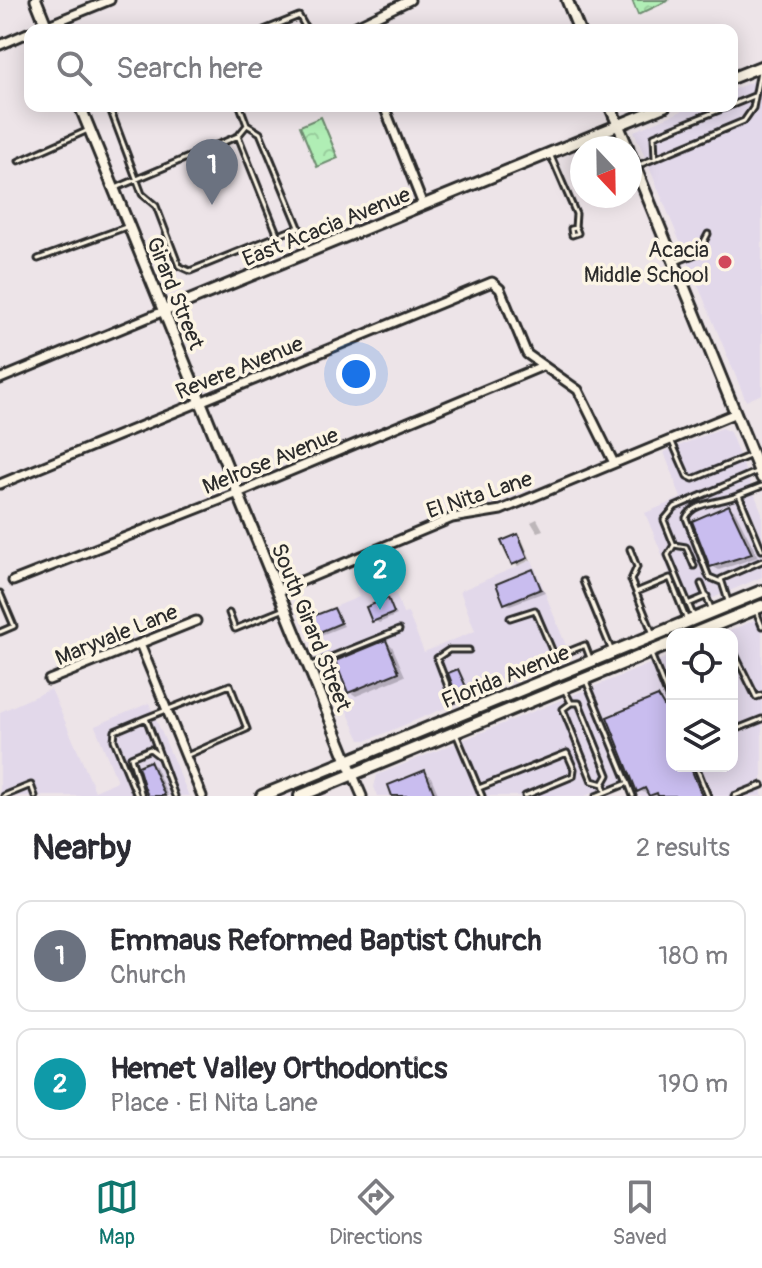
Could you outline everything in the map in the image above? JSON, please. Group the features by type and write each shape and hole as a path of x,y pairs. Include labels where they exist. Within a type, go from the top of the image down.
{"main road":[{"name":"Florida Avenue","path":"262,796 762,591"},
{"path":"716,628 758,608"},
{"name":"Florida Avenue","path":"300,796 666,645"}],"street":[{"path":"36,0 46,24"},
{"path":"57,24 110,0"},
{"path":"364,24 410,0"},
{"path":"567,0 577,24"},
{"path":"0,45 24,35"},
{"path":"738,76 762,66"},
{"name":"Girard Street","path":"82,112 238,493"},
{"path":"386,112 423,205"},
{"path":"613,112 623,136"},
{"name":"East Acacia Avenue","path":"0,379 650,112"},
{"path":"642,183 760,470"},
{"name":"Revere Avenue","path":"0,484 492,282 500,289 527,354 540,367"},
{"path":"540,367 568,382 586,401 614,463"},
{"name":"Melrose Avenue","path":"13,581 238,493 540,367"},
{"name":"El Nita Lane","path":"278,591 452,518 501,510 736,413"},
{"name":"South Girard Street","path":"238,493 353,775"},
{"name":"Maryvale Lane","path":"49,680 196,621"},
{"path":"140,644 202,796"},
{"path":"353,775 362,796"}],"lane":[{"path":"279,24 299,16 304,24"},
{"path":"642,163 749,117 762,66"},
{"path":"738,102 754,96"},
{"path":"111,112 145,198 156,206 179,266 185,270 195,269 299,227"},
{"path":"242,112 247,125 260,133 309,252"},
{"path":"655,158 654,136 714,112"},
{"path":"114,189 238,136 247,125"},
{"path":"19,161 90,130"},
{"path":"238,136 278,236"},
{"path":"550,153 576,214 575,228"},
{"path":"38,259 129,226"},
{"path":"674,262 698,253 708,234"},
{"path":"671,440 687,476 693,479 753,454"},
{"path":"674,545 664,520 675,507 760,470"},
{"path":"730,605 721,582 709,577 686,518 693,508 716,505 762,486"},
{"path":"739,495 762,550"},
{"path":"674,545 686,547 694,566"},
{"path":"674,545 668,555 688,604 691,620"},
{"path":"630,549 637,567 631,580 654,636"},
{"path":"721,582 762,561"},
{"path":"636,592 670,578 691,620"},
{"path":"583,581 612,653"},
{"path":"701,584 713,612"},
{"path":"0,593 14,626 0,632"},
{"path":"688,604 707,596"},
{"path":"229,613 235,629 285,608"},
{"path":"758,608 762,626"},
{"path":"510,618 535,610 555,657"},
{"path":"309,666 399,630"},
{"path":"529,667 585,645 592,661"},
{"path":"453,700 437,658 449,650 469,650"},
{"path":"650,652 669,700"},
{"path":"738,660 756,697 762,695"},
{"path":"585,679 633,796"},
{"path":"140,796 114,740 115,731 230,685 247,729 186,756"},
{"path":"564,687 571,703"},
{"path":"603,784 592,781 563,709 571,703 579,703 608,775 603,784 606,792"},
{"path":"146,718 175,796"},
{"path":"738,729 762,719"},
{"path":"456,732 482,796"},
{"path":"140,796 131,757 150,749 162,758"},
{"path":"479,788 567,753 574,769 573,776 525,796"},
{"path":"698,772 708,796"},
{"path":"596,796 628,783"},
{"path":"4,796 31,785 35,796"},
{"path":"734,796 762,785"}],"shaded area":[{"name":"Acacia Middle School","path":"762,78 762,394 746,401 642,150 642,136 636,136 634,131 680,112 738,112 738,88"},
{"path":"722,428 730,432 762,513 762,577 685,610 645,513 681,498 664,452"},
{"path":"384,559 403,614 408,613 424,652 475,631 460,591 532,560 570,656 368,740 360,740 305,619 359,597 353,581 359,579 355,570"},
{"path":"762,617 762,796 629,796 622,781 585,796 378,796 374,787 377,775 666,657 666,772 738,772 736,628"},
{"path":"51,689 95,791 117,781 95,726 149,703 189,796 0,796 0,712"}],"green space":[{"path":"632,0 669,0 638,15"},
{"path":"321,117 338,158 317,167 300,126"}],"building":[{"path":"729,505 752,554 710,567 692,521"},
{"path":"518,534 528,558 512,565 501,541"},
{"path":"533,569 541,589 504,604 496,584"},
{"path":"388,598 394,613 372,622 366,607"},
{"path":"334,608 341,623 315,634 308,618"},
{"path":"386,640 399,672 348,693 335,661"},
{"path":"458,669 467,689 456,694 448,673"},
{"path":"658,696 666,710 666,772 692,772 702,796 658,796 657,793 649,796 645,788 637,792 607,717"},
{"path":"150,761 165,796 148,796 145,789 138,766"},
{"path":"425,770 435,796 392,796 388,785"}],"place":[{"name":"Emmaus Reformed Baptist Church","path":"212,205"},
{"name":"Acacia Middle School","path":"725,262"},
{"name":"Hemet Valley Orthodontics","path":"380,610"}]}
